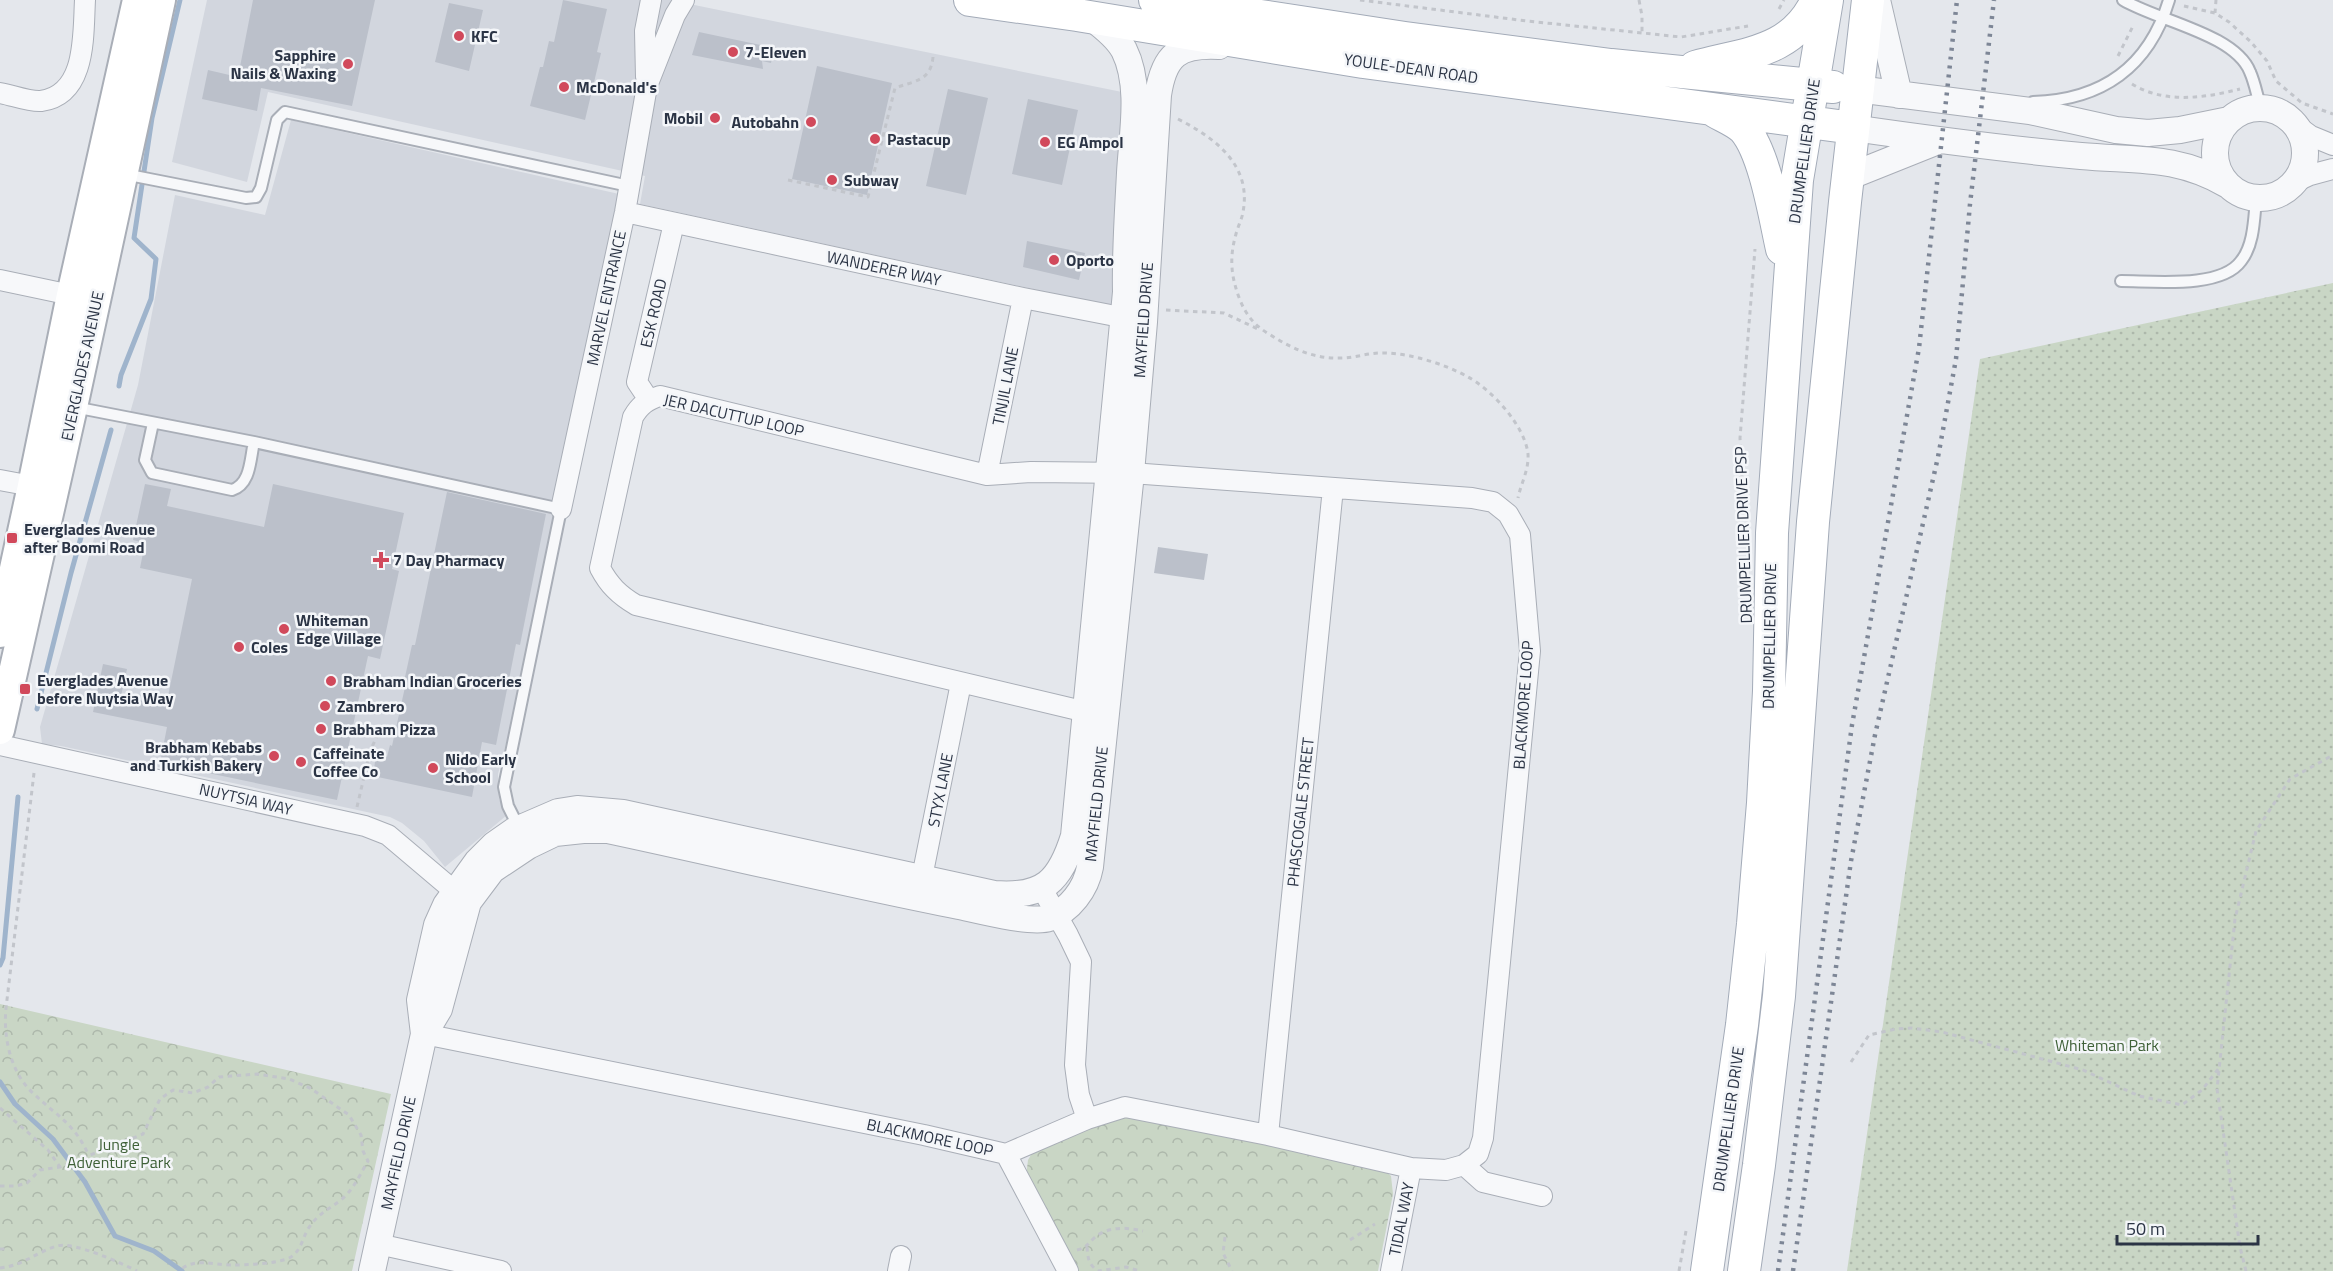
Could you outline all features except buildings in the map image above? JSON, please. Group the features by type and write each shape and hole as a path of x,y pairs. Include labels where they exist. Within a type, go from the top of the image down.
{"main road":[{"name":"EVERGLADES AVENUE","path":"0,633 71,295 137,0"},
{"name":"EVERGLADES AVENUE","path":"0,730 73,407 136,177 161,0"},
{"name":"YOULE-DEAN ROAD","path":"970,0 1208,36 1269,48 1853,128"},
{"name":"YOULE-DEAN ROAD","path":"1160,0 1405,38 1857,90"},
{"path":"1677,71 1767,34 1796,32 1808,18 1817,0"},
{"name":"DRUMPELLIER DRIVE","path":"1707,1271 1742,1024 1763,803 1769,691 1772,533 1797,180 1827,0"},
{"name":"DRUMPELLIER DRIVE","path":"1744,1271 1779,996 1813,522 1868,0"},
{"path":"1710,108 1743,128 1755,145 1769,191 1790,282"}],"street":[{"path":"1,99 39,101 56,96 69,85 82,53 85,0"},
{"name":"MARVEL ENTRANCE","path":"647,86 645,31 651,0"},
{"path":"1160,0 1174,19 1208,36"},
{"path":"1877,0 1899,95"},
{"name":"MARVEL ENTRANCE","path":"561,509 625,212 647,86 679,5"},
{"name":"MAYFIELD DRIVE","path":"1092,18 1111,33 1124,51 1132,80 1143,316"},
{"name":"MAYFIELD DRIVE","path":"920,888 1010,916 1047,919 1074,900 1088,876 1095,714 1120,473 1143,316 1158,95 1162,72 1176,52 1190,48 1212,46 1269,48"},
{"path":"1857,90 2030,111 2116,130 2148,133 2191,129 2229,120"},
{"path":"2228,185 2219,174 2215,160 2215,145 2220,131 2238,113 2261,108 2274,110 2286,116 2311,136 2333,145"},
{"path":"2295,182 2303,169 2306,154 2303,139 2296,125"},
{"path":"1853,128 2082,156 2149,159 2178,164 2207,173 2241,194 2256,199 2277,195 2310,175 2333,170"},
{"path":"1848,177 1941,140"},
{"name":"WANDERER WAY","path":"625,212 1023,298 1143,316"},
{"name":"ESK ROAD","path":"649,400 637,382 674,223"},
{"path":"0,280 71,295"},
{"name":"TINJIL LANE","path":"987,475 1023,298"},
{"name":"JER DACUTTUP LOOP","path":"1095,714 636,605 620,595 608,583 600,567 633,417 640,406 660,396 987,475 1031,472 1120,473"},
{"name":"BLACKMORE LOOP","path":"424,1034 912,1132 1006,1154 1087,1119 1125,1107 1411,1168 1446,1170 1464,1165 1478,1154 1484,1138 1530,651 1520,536 1508,514 1493,502 1472,498 1120,473"},
{"path":"0,480 32,486"},
{"name":"PHASCOGALE STREET","path":"1268,1136 1333,488"},
{"name":"STYX LANE","path":"920,888 961,683"},
{"name":"MAYFIELD DRIVE","path":"372,1271 424,1034 439,1009 461,897 492,870 524,837 608,830 920,888 1022,894 1055,879 1065,862 1074,836 1095,714"},
{"name":"NUYTSIA WAY","path":"0,745 353,823 388,835 461,897"},
{"path":"1041,887 1081,962 1074,1065 1078,1095 1087,1119"},
{"path":"1006,1154 1068,1271"},
{"path":"1464,1165 1483,1182 1542,1196"},
{"name":"TIDAL WAY","path":"1391,1271 1411,1168"},
{"path":"378,1244 501,1271"}],"lane":[{"path":"2123,0 2163,19 2219,40 2238,55 2250,71 2261,108"},
{"path":"1934,99 2002,99 2041,102 2058,101 2083,95 2099,88 2126,70 2149,47 2163,19 2169,0"},
{"path":"136,177 246,198 256,197 261,188 277,120 285,112 629,186"},
{"path":"2121,281 2201,280 2233,271 2243,260 2248,247 2256,199"},
{"path":"73,407 254,442 561,509 504,787 508,806 524,837"},
{"path":"153,423 144,460 152,472 232,490 241,488 245,482 254,442"}],"path":[{"path":"1360,0 1642,34 1681,37 1767,34"},
{"path":"1639,0 1642,34"},
{"path":"1774,15 1784,0"},
{"path":"2215,13 2216,0"},
{"path":"2118,56 2134,24"},
{"path":"788,180 868,197 895,88 928,75 932,69 933,57"},
{"path":"2276,81 2302,103 2333,114"},
{"path":"2130,83 2145,92 2191,98 2240,89"},
{"path":"1177,118 1198,129 1221,146 1235,165 1243,187 1244,211 1230,259 1233,282 1252,321 1265,332"},
{"name":"DRUMPELLIER DRIVE PSP","path":"1745,539 1740,438 1755,248"},
{"path":"1143,316 1224,313 1301,352 1319,357 1341,358 1386,353 1443,366 1470,377 1512,417 1522,434 1528,452 1528,462 1525,480 1517,501"},
{"path":"353,823 370,751 382,726"},
{"path":"2246,1271 2240,1247 2217,1089 2235,920 2256,831 2290,779 2333,755"},
{"path":"34,773 6,1008 6,1035 10,1054 19,1075 32,1093 77,1132 89,1156"},
{"path":"1851,1062 1869,1035 1912,1028 1942,1032 2083,1070 2139,1096 2182,1105 2202,1090 2220,1066"},
{"path":"0,1186 27,1183 40,1170 60,1167 143,1134 160,1099 173,1090 193,1093 208,1087 219,1077 257,1074 289,1079 310,1088 349,1115 361,1136 363,1151 368,1161 342,1199 329,1206 316,1218 308,1229 304,1241 291,1257 276,1261 233,1265 199,1262 187,1264 179,1271"},
{"path":"0,1108 48,1150 60,1167"},
{"path":"1350,1240 1375,1224"},
{"path":"1073,1252 1087,1247 1095,1237 1118,1227 1143,1231"},
{"path":"1225,1237 1223,1253 1232,1271"},
{"path":"0,1268 17,1266 60,1245 106,1256 137,1271"},
{"path":"1087,1247 1088,1260 1091,1266 1098,1271 1126,1267 1140,1271"},
{"path":"0,1249 9,1249"}],"shaded area":[{"path":"207,0 670,0 1122,92 1116,307 640,204 645,176 268,92 247,182 172,162"},
{"name":"Whiteman Edge Village","path":"291,120 619,194 576,479 498,774 499,799 507,815 445,867 424,841 402,823 390,817 61,746 42,744 40,727 138,385 175,195 265,215"}],"green space":[{"name":"Whiteman Park","path":"2333,283 2333,1271 1847,1271 1980,359"},
{"name":"Jungle Adventure Park","path":"0,1004 391,1094 352,1271 0,1271"},
{"path":"1110,1113 1379,1165 1391,1176 1393,1194 1378,1271 1075,1271 1026,1177 1028,1160 1036,1146"}],"waterway":[{"path":"119,386 121,375 151,299 156,259 134,238 152,118 180,0"},
{"path":"37,709 71,573 111,430"},
{"path":"0,965 3,958 18,797"},
{"path":"0,1082 15,1104 53,1139 85,1182 115,1236 154,1251 182,1271"}],"railway":[{"path":"1778,1271 1852,725 1919,348 1957,0"},
{"path":"1793,1271 1851,861 1875,735 1938,457 1956,359 1970,204 1994,0"}],"place":[{"name":"KFC","path":"459,36"},
{"name":"7-Eleven","path":"733,52"},
{"name":"Sapphire Nails & Waxing","path":"348,64"},
{"name":"McDonald's","path":"564,87"},
{"name":"Mobil","path":"715,118"},
{"name":"Autobahn","path":"811,122"},
{"name":"Pastacup","path":"875,139"},
{"name":"EG Ampol","path":"1045,142"},
{"name":"Subway","path":"832,180"},
{"name":"Oporto","path":"1054,260"},
{"name":"Everglades Avenue after Boomi Road","path":"12,538"},
{"name":"7 Day Pharmacy","path":"381,560"},
{"name":"Whiteman Edge Village","path":"284,629"},
{"name":"Coles","path":"239,647"},
{"name":"Brabham Indian Groceries","path":"331,681"},
{"name":"Everglades Avenue before Nuytsia Way","path":"25,689"},
{"name":"Zambrero","path":"325,706"},
{"name":"Brabham Pizza","path":"321,729"},
{"name":"Brabham Kebabs and Turkish Bakery","path":"274,756"},
{"name":"Caffeinate Coffee Co","path":"301,762"},
{"name":"Nido Early School","path":"433,768"}]}
